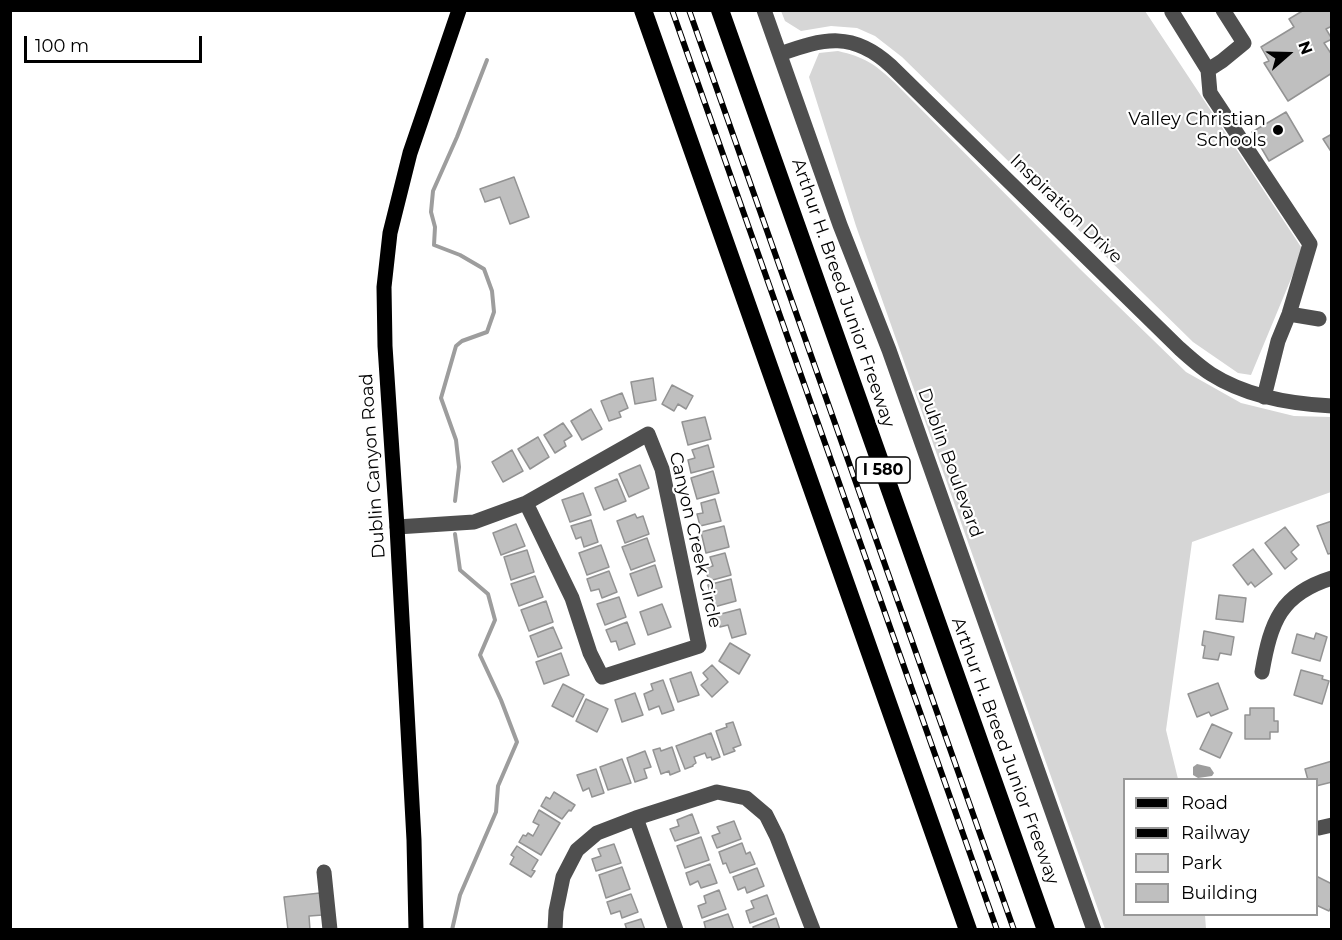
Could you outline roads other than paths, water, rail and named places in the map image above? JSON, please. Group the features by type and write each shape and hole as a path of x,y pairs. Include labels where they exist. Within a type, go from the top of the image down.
{"highway":[{"path":"643,10 968,930"},
{"name":"Arthur H. Breed Junior Freeway","path":"720,10 1046,930"}],"main road":[{"name":"Dublin Canyon Road","path":"416,930 414,840 385,346 384,287 390,232 410,153 459,10"}],"street":[{"name":"Dublin Boulevard","path":"764,10 840,225 893,360 1094,930"},
{"path":"1174,10 1172,12 1208,70 1210,93 1310,244 1289,314 1278,341 1264,397"},
{"path":"1208,70 1244,44 1223,10"},
{"name":"Inspiration Drive","path":"780,54 811,43 832,40 851,42 876,53 1189,357 1221,380 1246,391 1264,397 1332,406"},
{"path":"1289,314 1319,319"},
{"name":"Canyon Creek Circle","path":"397,526 474,522 526,503 648,434 662,469 699,646 602,678 590,653 572,598 526,503"},
{"path":"1262,672 1270,638 1281,610 1301,590 1332,578"},
{"path":"555,930 556,911 563,877 577,850 597,832 717,792 746,798 766,815 777,837 813,930"},
{"path":"636,818 676,930"},
{"path":"324,872 330,930"}],"waterway":[{"path":"455,501 459,467 456,440 441,398 456,346 462,341 487,332 494,312 492,291 484,269 460,255 434,245 435,227 431,212 433,191 487,60"},
{"path":"452,930 460,895 496,812 498,786 517,742 480,655 495,620 488,594 460,570 455,534"}],"railway":[{"path":"672,10 997,930"},
{"path":"689,10 1014,930"}],"place":[{"name":"Valley Christian Schools","path":"1278,130"}]}
